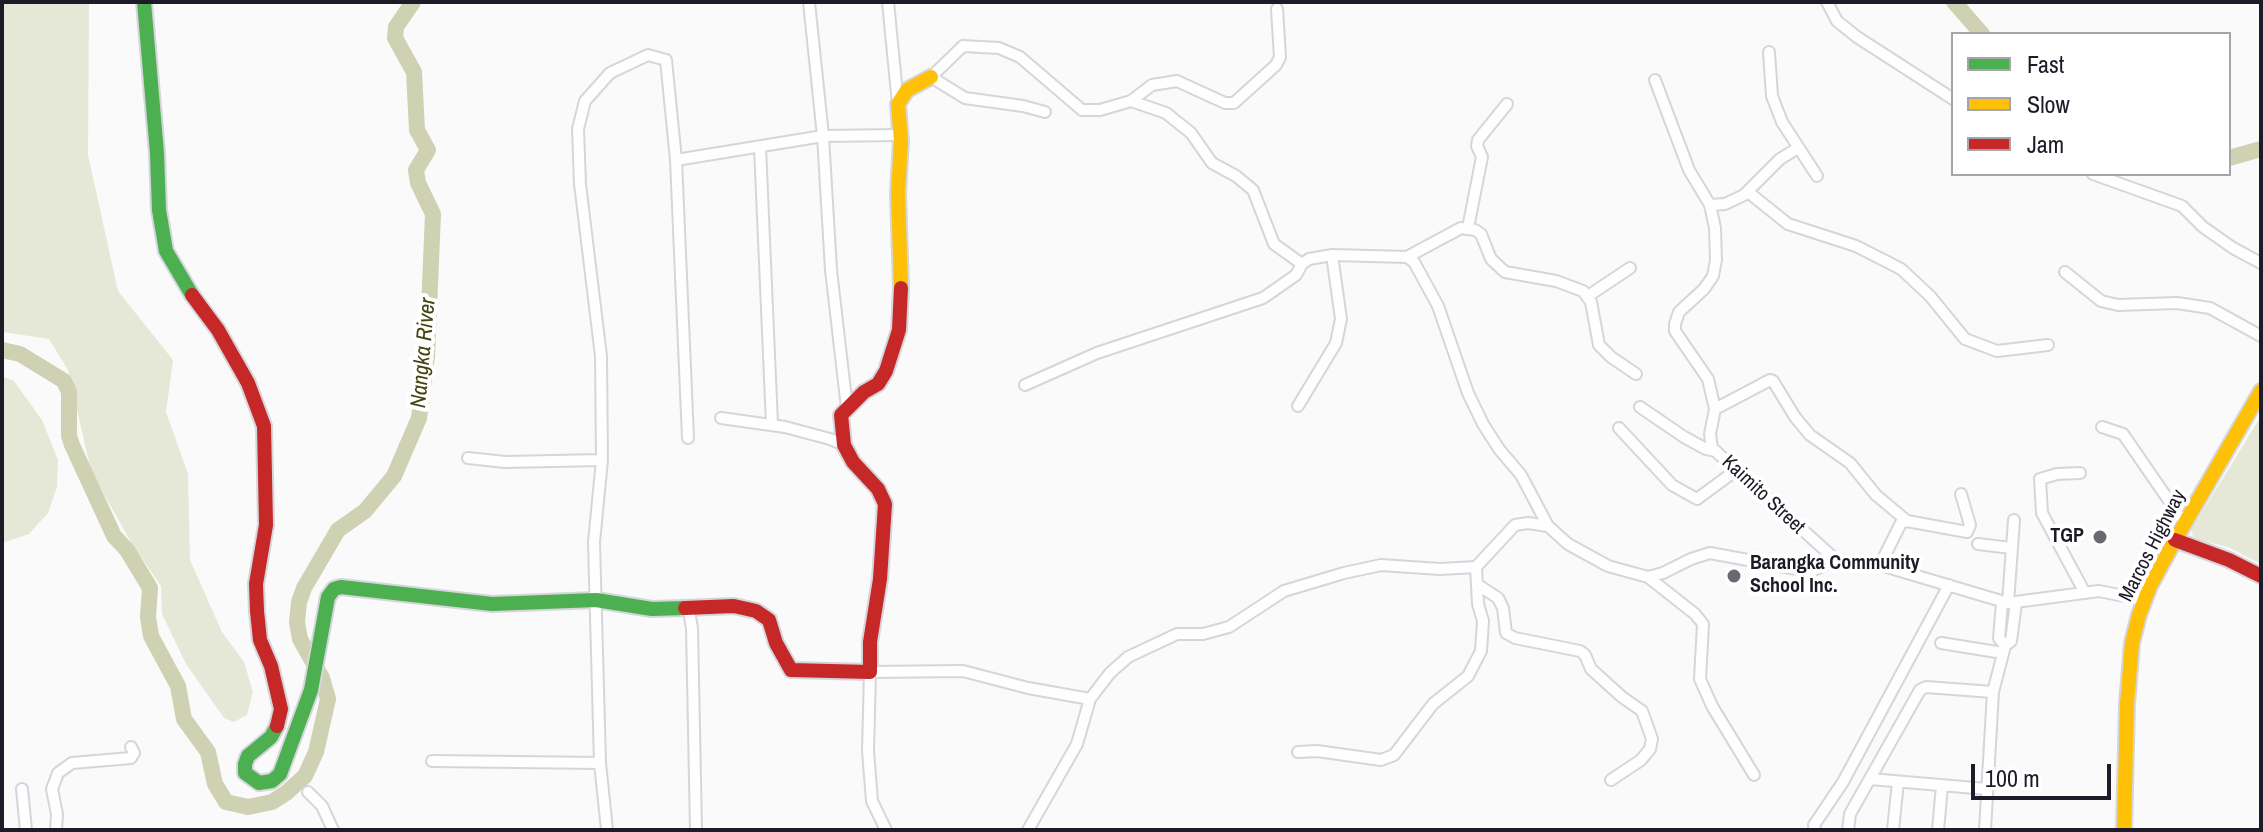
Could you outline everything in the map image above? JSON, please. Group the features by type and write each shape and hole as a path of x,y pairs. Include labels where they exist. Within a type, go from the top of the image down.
{"street":[{"path":"144,2 159,210 166,251 201,310 218,330 248,383 264,426 266,525 256,584 257,611 260,640 271,666 281,709 271,737 248,756 245,773 250,779 259,783 272,781 280,774 311,690 328,597 334,589 341,587 492,604 596,600 652,609 734,606 756,611 769,620 776,643 791,670 963,671 1028,688 1090,699"},
{"path":"809,2 823,136 831,270 847,408"},
{"path":"886,830 872,801 868,751 870,642 880,579 885,504 878,489 853,462 844,445 841,415 864,392 878,384 886,371 899,330 900,135 888,2"},
{"path":"1827,2 1837,21 1857,37 1951,98"},
{"path":"898,104 907,90 931,77 963,46 999,48 1020,57 1082,110 1100,110 1131,101 1152,85 1177,81 1225,103 1234,103 1276,65 1280,57 1277,9"},
{"path":"1769,52 1772,96 1782,122 1817,176"},
{"path":"607,830 600,763 594,542 602,460 601,356 580,184 578,129 585,101 610,73 648,55 666,60 676,160 688,438"},
{"path":"931,77 965,98 1045,112"},
{"path":"1655,80 1689,170 1710,205 1737,200 1780,159 1798,148"},
{"path":"1131,101 1166,113 1191,133 1212,163 1253,190 1274,244 1302,264"},
{"path":"1468,228 1482,157 1478,140 1507,104"},
{"path":"676,160 823,136 900,135"},
{"path":"760,147 772,424"},
{"path":"2099,176 2182,206 2203,227 2261,263"},
{"path":"1748,192 1788,224 1856,246 1901,269 1930,296 1965,339 1997,351 2048,345"},
{"name":"Kaimito Street","path":"1710,205 1715,228 1713,276 1679,312 1675,331 1708,379 1715,409 1710,434 1712,448 1836,560"},
{"path":"1025,385 1097,353 1263,298 1296,275 1309,259 1332,255 1407,257 1461,228 1481,234 1491,259 1505,272 1567,284 1588,296 1599,345 1636,374"},
{"path":"1298,406 1336,343 1339,331 1341,319 1332,255"},
{"path":"1407,257 1420,273 1438,306 1468,393 1483,424 1521,475 1548,526 1588,556 1623,572 1648,577 1710,553 1802,570 1814,570 1836,560 1880,565 2009,603 2099,591 2144,600"},
{"path":"1588,296 1630,268"},
{"path":"2065,272 2101,301 2118,305 2177,303 2210,308 2261,336"},
{"path":"1715,409 1773,381 1810,435 1850,463 1876,495 1907,521"},
{"name":"Marcos Highway","path":"2124,830 2131,659 2144,600 2261,391"},
{"path":"1640,407 1684,437 1716,451"},
{"path":"721,418 804,431 844,445"},
{"path":"2102,427 2123,434 2185,524"},
{"path":"1619,428 1672,485 1695,498 1700,498 1735,471"},
{"path":"468,458 505,462 602,460"},
{"path":"2080,473 2057,474 2040,479 2042,513 2085,593"},
{"path":"1880,565 1901,523 1907,521 1967,532 1970,525 1961,494"},
{"path":"1985,830 1993,692 2004,649 2011,641 2009,603 2014,520"},
{"path":"1028,830 1077,744 1090,699 1110,673 1128,657 1177,634 1203,634 1229,627 1284,591 1344,573 1381,565 1440,569 1476,567 1515,525 1548,526"},
{"path":"2175,540 2261,576"},
{"path":"1978,544 2011,548"},
{"path":"1298,752 1317,751 1381,760 1394,755 1433,704 1468,676 1481,651 1483,621 1478,604 1476,567"},
{"path":"1648,577 1695,614 1703,624 1700,679 1712,706 1754,775"},
{"path":"1478,585 1498,598 1503,608 1506,633 1515,638 1580,651 1591,669 1642,711 1652,739 1650,749 1641,760 1611,780"},
{"path":"1815,830 1814,825 1843,782 1949,585"},
{"path":"688,606 692,628 696,830"},
{"path":"1941,643 2004,649"},
{"path":"1848,830 1850,814 1920,690 1926,687 1993,692"},
{"path":"56,830 57,814 52,789 58,773 72,763 131,758 134,753 131,747"},
{"path":"432,761 600,763"},
{"path":"1870,779 1987,789"},
{"path":"1893,830 1898,782"},
{"path":"1938,830 1942,786"},
{"path":"22,789 26,830"},
{"path":"308,792 322,806 333,830"}],"green space":[{"path":"2,2 89,2 88,155 118,291 173,360 166,412 188,474 190,560 222,632 244,662 253,692 247,715 234,722 224,718 186,664 162,614 161,586 132,544 91,471 68,370 49,339 2,332"},
{"path":"2,376 14,381 42,420 58,460 57,487 48,513 29,534 2,543"},
{"path":"2261,416 2261,564 2228,547 2194,539 2191,530"}],"waterway":[{"name":"Nangka River","path":"2,350 20,354 64,381 69,392 69,436 72,445 114,536 127,550 150,588 148,617 151,636 178,686 184,719 208,752 215,784 226,802 248,807 272,802 305,776 316,752 328,699 322,678 300,639 297,622 304,588 338,530 365,511 394,476 419,418 427,356 433,214 418,183 416,170 428,150 417,130 414,72 395,38 396,27 413,2"},
{"path":"1954,2 1980,32"},
{"path":"2231,157 2261,149"}],"traffic: fast":[{"path":"144,2 159,210 166,251 192,295"},
{"path":"277,726 271,737 248,756 245,764 245,773 259,783 272,781 280,774 311,690 328,597 334,589 341,587 492,604 596,600 652,609 685,608"}],"traffic: slow":[{"path":"901,288 898,104 907,90 931,77"},
{"path":"2124,830 2127,704 2132,643 2139,615 2150,586 2175,540 2261,391"}],"traffic: jam":[{"path":"685,608 734,606 756,611 769,620 776,643 791,670 870,672 870,642 880,579 885,504 878,489 853,462 844,445 841,415 864,392 878,384 886,371 899,330 901,288"},
{"path":"192,295 218,330 248,383 264,426 266,525 256,584 257,611 260,640 271,666 281,709 277,726"},
{"path":"2175,540 2229,560 2261,576"}],"place":[{"name":"TGP","path":"2100,537"},
{"name":"Barangka Community School Inc.","path":"1734,576"}]}
